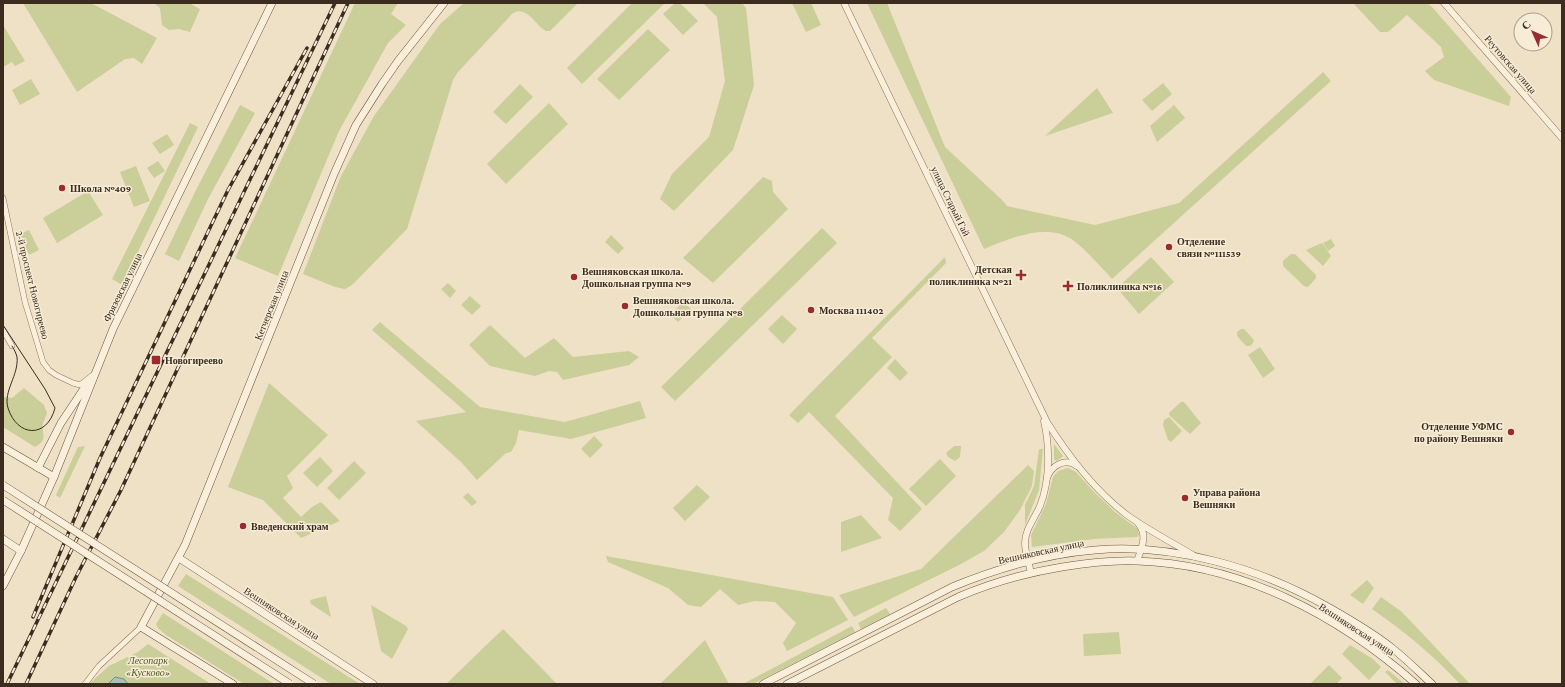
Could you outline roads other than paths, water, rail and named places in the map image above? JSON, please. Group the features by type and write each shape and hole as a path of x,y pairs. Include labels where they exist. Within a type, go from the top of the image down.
{"main road":[{"name":"Фрязевская улица","path":"3,586 21,551 54,477 113,329 272,3"},
{"name":"Кетчерская улица","path":"141,627 179,558 334,174 356,125 398,61 444,3"},
{"path":"38,468 61,423 94,374"},
{"path":"3,448 54,477"},
{"path":"3,484 314,684"},
{"path":"3,500 290,684"},
{"path":"3,539 21,551"},
{"name":"Вешняковская улица","path":"763,684 952,588 982,575 1029,562 1071,553 1096,550 1141,550 1197,558 1228,565 1254,573 1312,598 1347,618 1391,647 1432,684"},
{"name":"Вешняковская улица","path":"179,558 373,684"},
{"name":"Вешняковская улица","path":"787,684 958,597 986,585 1004,579 1091,562 1138,561 1183,565 1224,574 1277,594 1321,615 1348,632 1380,653 1416,684"},
{"path":"141,627 233,684"}],"street":[{"name":"улица Старый Гай","path":"844,3 1040,408 1057,438 1080,469 1118,507 1136,521 1197,558"},
{"name":"Реутовская улица","path":"1444,3 1562,138"},
{"name":"2-й проспект Новогиреево","path":"3,198 25,302 43,362 52,373 72,383 80,384 94,374"},
{"path":"3,330 12,346"},
{"name":"улица Старый Гай","path":"1040,408 1046,430 1046,482"},
{"name":"улица Старый Гай","path":"1032,573 1025,543 1026,535 1040,506 1046,482 1051,471 1061,463 1071,463 1080,469"},
{"name":"улица Старый Гай","path":"1136,521 1142,528 1144,534 1138,561"},
{"path":"908,610 915,612 916,617 913,620"},
{"path":"85,684 99,666 141,627"}],"water":[{"path":"115,677 124,679 128,684 108,684"}],"tram line":[{"path":"3,325 45,389 55,408 46,425 39,429 25,429 18,425 12,418 8,408 7,402 9,389 17,364 17,356 12,346"}],"railway":[{"path":"7,684 335,3"},
{"path":"26,684 76,577 121,490 348,3"},
{"path":"33,617 100,458 228,190 307,48"}],"place":[{"name":"Школа №409","path":"62,188"},
{"name":"Отделение связи №111539","path":"1169,247"},
{"name":"Детская поликлиника №21","path":"1021,275"},
{"name":"Вешняковская школа. Дошкольная группа №9","path":"574,277"},
{"name":"Поликлиника №16","path":"1068,286"},
{"name":"Вешняковская школа. Дошкольная группа №8","path":"625,306"},
{"name":"Москва 111402","path":"811,310"},
{"name":"Новогиреево","path":"156,360"},
{"name":"Отделение УФМС по району Вешняки","path":"1511,432"},
{"name":"Управа района Вешняки","path":"1185,498"},
{"name":"Введенский храм","path":"243,526"}],"park label":[{"name":"Лесопарк «Кусково»","path":"148,666"}]}
